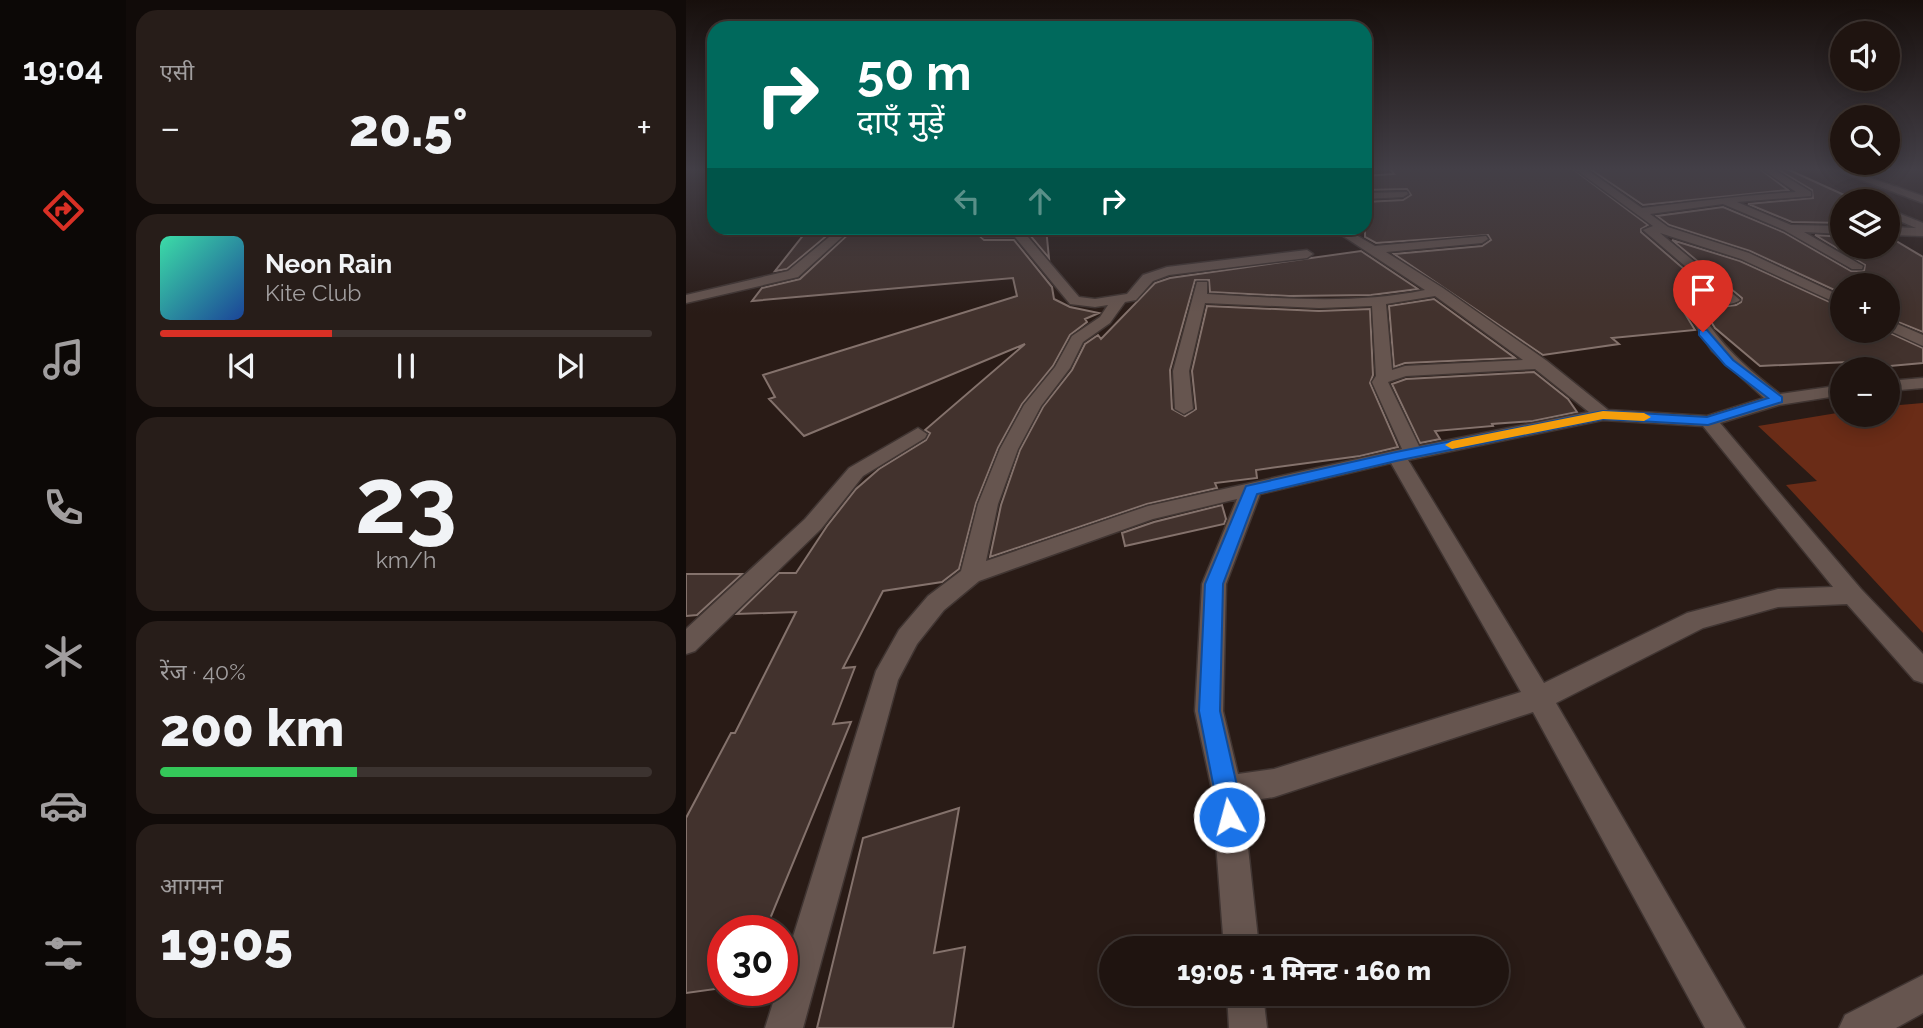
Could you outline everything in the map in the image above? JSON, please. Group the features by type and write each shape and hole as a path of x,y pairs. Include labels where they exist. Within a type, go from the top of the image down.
{"street":[{"path":"1650,217 1664,229 1745,256 1830,296"},
{"path":"1762,217 1788,228 1857,266"},
{"path":"1900,218 1923,230"},
{"path":"1788,228 1830,230"},
{"path":"1664,229 1649,230 1733,300 1700,300 1691,307 1703,332 1729,363 1777,400"},
{"path":"1900,231 1923,230"},
{"path":"686,299 793,274 838,235"},
{"path":"1020,235 1079,303 1105,320"},
{"path":"1348,235 1438,291 1541,364 1603,415"},
{"path":"1373,250 1482,239"},
{"path":"1079,303 1136,295 1142,283 1155,274 1307,254"},
{"path":"1184,409 1181,371 1207,266"},
{"path":"1199,298 1378,303 1438,291"},
{"path":"971,575 988,504 1009,449 1033,405 1068,358 1077,339 1105,320 1121,299"},
{"path":"1378,303 1384,377"},
{"path":"1900,330 1923,341"},
{"path":"1541,364 1405,371 1384,377 1380,382 1405,455 1726,1028"},
{"path":"1900,385 1923,383"},
{"path":"784,1028 885,679 908,636 936,603 971,575 1148,513 1405,455 1603,415 1708,421 1777,400 1830,392"},
{"path":"1708,421 1853,595 1923,672"},
{"path":"686,644 813,524 856,472 918,434"},
{"path":"1240,936 1227,790 1209,711 1214,584 1251,490"},
{"path":"1227,790 1274,783 1539,698 1696,620 1778,598 1853,595"},
{"path":"1858,1028 1923,993"},
{"path":"1246,1006 1248,1028"}],"shaded area":[{"path":"1923,403 1923,633 1786,485 1817,481 1758,426 1830,414 1830,427 1900,427 1900,405"}],"building":[{"path":"1372,217 1637,217 1648,225 1641,229 1641,232 1713,294 1693,295 1681,307 1695,330 1612,338 1619,344 1543,355 1394,254 1482,246 1491,240 1488,235 1376,243 1365,237 1372,235"},
{"path":"1658,217 1747,217 1783,232 1851,271 1864,271 1865,265 1855,259 1900,259 1900,243 1923,257 1923,332 1900,323 1900,273 1830,273 1830,288 1750,251 1669,225"},
{"path":"1780,217 1830,217 1830,223 1792,222"},
{"path":"803,235 828,235 787,269 775,271"},
{"path":"847,235 979,235 984,240 1014,240 1052,287 1054,299 1070,307 1099,313 1085,319 1087,322 1070,335 1053,366 1022,404 998,448 976,503 959,569 942,582 883,591 843,668 855,667 833,724 851,722 772,915 707,915 707,990 686,993 686,818 731,733 735,733 796,612 737,614 779,573 796,573 856,489 879,469 926,440 930,433 925,430 1025,344 804,436 769,399 775,397 763,375 1017,296 1013,278 752,301 762,288 800,279"},
{"path":"1030,235 1047,235 1049,258"},
{"path":"1815,235 1830,236 1830,244"},
{"path":"1672,240 1740,261 1830,302 1830,343 1900,343 1900,337 1923,348 1923,363 1900,365 1900,357 1830,357 1830,363 1760,366 1715,328 1703,309 1736,305 1742,298"},
{"path":"1361,251 1418,289 1371,295 1289,296 1210,292 1209,280 1195,280 1170,370 1172,409 1185,416 1196,409 1192,371 1207,306 1319,311 1370,309 1373,375 1370,383 1398,447 1360,456 1256,470 1257,478 1215,483 1217,488 1147,504 990,557 1001,505 1020,450 1043,407 1072,370 1085,344 1098,335 1101,339 1155,283 1170,278"},
{"path":"1434,299 1515,358 1405,363 1394,367 1389,306"},
{"path":"1534,372 1568,399 1577,412 1533,421 1435,431 1440,439 1420,443 1392,384 1406,379"},
{"path":"1222,505 1226,519 1224,524 1125,546 1122,533"},
{"path":"686,574 742,574 697,615 686,616"},
{"path":"959,808 934,953 965,947 953,1028 817,1028 863,838"}],"slow traffic":[{"path":"1452,445 1603,415 1644,417"}],"route":[{"path":"1229,817 1227,790 1209,711 1214,584 1251,490 1396,456 1603,415 1708,421 1777,400 1729,363 1703,332"}]}
